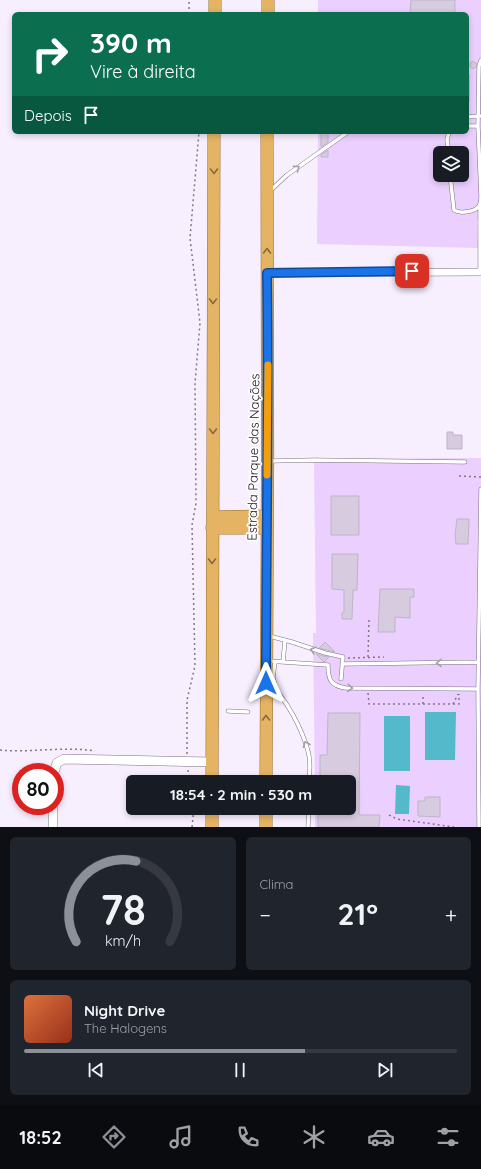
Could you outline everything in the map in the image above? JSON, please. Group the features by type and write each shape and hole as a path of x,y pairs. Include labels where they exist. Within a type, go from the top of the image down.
{"highway":[{"path":"215,0 215,12"},
{"path":"268,0 268,12"},
{"path":"212,775 214,134"},
{"name":"Estrada Parque das Nações","path":"266,775 271,686 271,661 266,636 266,522 268,461 268,134"},
{"path":"212,522 266,522"},
{"path":"212,815 212,827"},
{"path":"266,815 266,827"}],"street":[{"path":"267,273 481,272"},
{"path":"58,763 60,760 211,762"},
{"path":"53,815 53,827"}],"lane":[{"path":"481,60 479,66 480,116 478,126 481,272"},
{"path":"469,117 480,116"},
{"path":"469,126 478,126"},
{"path":"268,193 288,175 345,134"},
{"path":"448,134 447,140 448,146"},
{"path":"451,182 454,210 458,213 470,211 480,204"},
{"path":"268,461 314,460 465,462"},
{"path":"478,827 478,662 481,488"},
{"path":"266,636 285,640 307,648 344,658 341,679"},
{"path":"283,662 285,640"},
{"path":"271,661 328,665 328,678 337,687 478,689"},
{"path":"342,664 478,662"},
{"path":"271,686 288,708 306,743 310,760 309,775"},
{"path":"228,711 248,712"},
{"path":"308,827 309,815"}],"path":[{"path":"189,0 189,12"},
{"path":"189,775 187,761 187,700 195,666 192,525 196,503 195,383 200,323 190,238 199,134"},
{"path":"459,476 481,477"},
{"path":"368,657 369,619"},
{"path":"344,658 391,658"},
{"path":"368,688 369,704 459,704 459,694"},
{"path":"423,689 423,704"},
{"path":"453,704 459,694"},
{"path":"459,694 478,695"},
{"path":"0,750 22,752 81,749 102,752 106,760"},
{"path":"192,827 193,815"},
{"path":"389,815 397,819 454,827"}],"shaded area":[{"path":"318,0 481,0 481,219 477,220 478,248 317,244 318,134 469,134 469,12 318,12"},
{"path":"481,458 481,827 315,827 315,815 356,815 356,775 315,775 313,633 316,633 314,459"}],"water":[{"path":"425,712 456,712 455,760 425,760"},
{"path":"384,716 410,716 410,771 384,771"},
{"path":"396,785 410,786 409,814 395,814"}],"building":[{"path":"411,0 455,0 455,12 410,12"},
{"path":"473,61 476,62 476,68 473,69 470,68 469,65 470,62"},
{"path":"321,134 328,134 328,142 321,147"},
{"path":"328,150 328,157 321,157 321,155"},
{"path":"447,432 453,432 453,435 462,435 462,449 447,449"},
{"path":"331,496 359,496 359,535 331,535"},
{"path":"457,519 469,519 468,544 456,544 455,535"},
{"path":"332,554 358,554 357,590 353,590 352,619 342,619 342,613 344,612 344,590 332,589"},
{"path":"380,589 414,589 414,597 410,597 410,618 395,617 395,632 378,632"},
{"path":"325,642 335,652 319,648"},
{"path":"316,654 324,656 329,657 324,662"},
{"path":"328,713 360,713 359,815 380,815 379,827 318,827 318,815 356,815 356,775 320,775 320,755 327,755"},
{"path":"425,797 440,797 440,817 418,816 418,801 425,801"}],"slow traffic":[{"path":"267,475 269,416 268,365"}],"route":[{"path":"266,683 266,528 269,416 267,273 319,271 412,271"}]}
